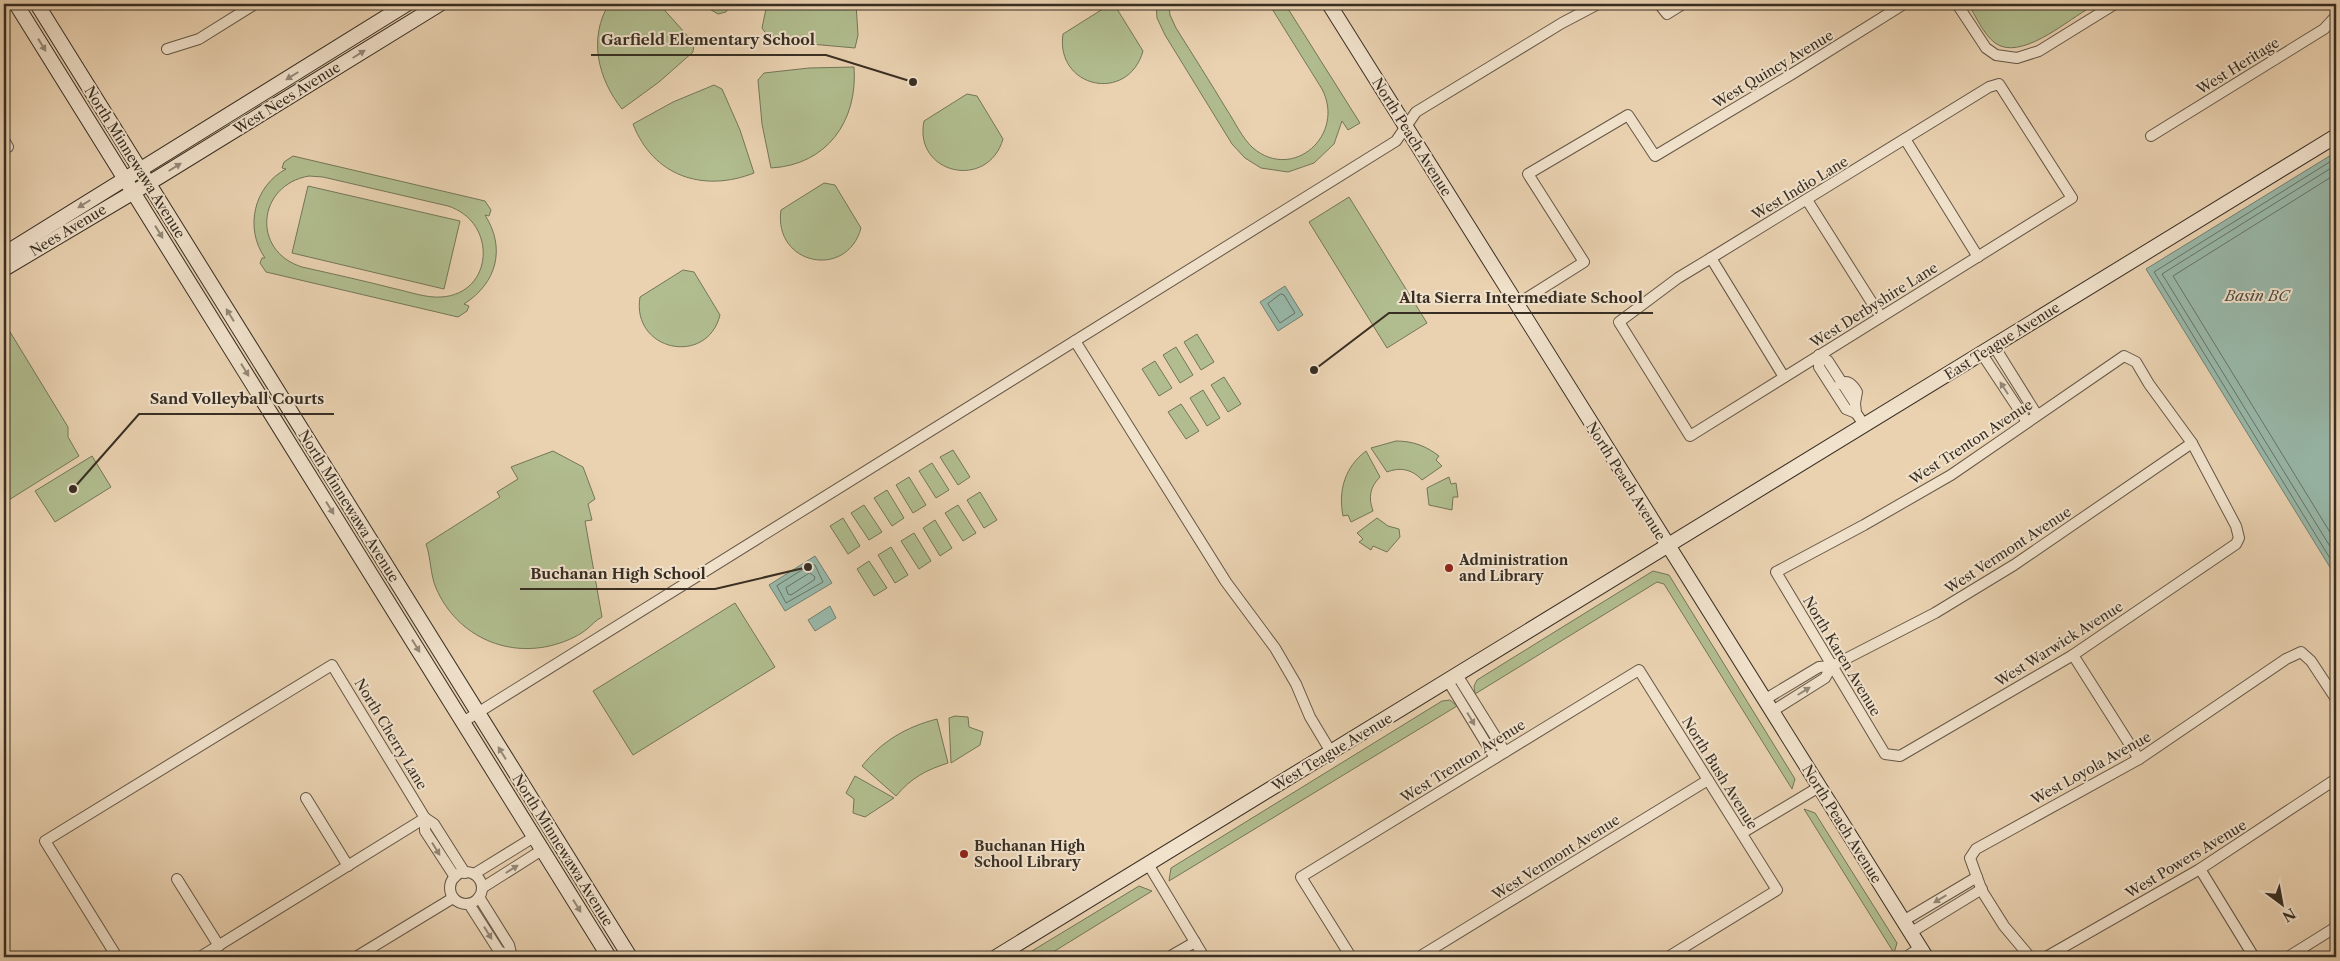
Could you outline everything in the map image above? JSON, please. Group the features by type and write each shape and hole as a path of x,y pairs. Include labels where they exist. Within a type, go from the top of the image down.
{"main road":[{"name":"North Minnewawa Avenue","path":"16,4 609,957"},
{"name":"North Minnewawa Avenue","path":"37,4 630,957"},
{"name":"West Nees Avenue","path":"125,178 407,4"},
{"path":"395,31 395,24 400,19 423,4"},
{"name":"West Nees Avenue","path":"133,191 440,4"},
{"name":"North Peach Avenue","path":"1329,4 1923,953"},
{"name":"East Teague Avenue","path":"1668,547 2336,136"},
{"name":"Nees Avenue","path":"4,254 125,178"},
{"name":"Nees Avenue","path":"4,269 133,191"},
{"path":"271,413 286,404"},
{"name":"West Teague Avenue","path":"996,957 1668,547"},
{"path":"500,782 529,813 576,888 583,892 588,892"}],"street":[{"path":"167,50 199,39 256,4"},
{"path":"463,722 1396,141 1416,112 1562,23 1598,4"},
{"path":"1659,4 1667,14 1683,4"},
{"name":"West Quincy Avenue","path":"1516,305 1584,262 1528,174 1628,115 1655,156 1904,4"},
{"path":"1957,4 1986,48 2003,57 2017,58 2028,56 2104,7 2115,4"},
{"name":"West Heritage","path":"2150,136 2324,29 2336,16"},
{"path":"2324,29 2336,25"},
{"name":"West Indio Lane","path":"1690,436 1619,322 1678,278 1989,87 1999,84 2072,198"},
{"path":"1905,140 1978,257"},
{"name":"West Derbyshire Lane","path":"1690,436 2072,198"},
{"path":"1807,200 1880,317"},
{"path":"1711,258 1784,377"},
{"path":"1075,341 1226,582 1275,648 1296,684 1310,717 1332,752"},
{"path":"1988,350 2037,415"},
{"path":"1988,350 2027,422"},
{"path":"1856,408 1846,409 1819,367 1819,356 1828,360 1842,382 1856,408 1865,426"},
{"name":"West Trenton Avenue","path":"1776,572 1951,475 2124,356 2136,362 2149,384 2192,443"},
{"path":"1833,388 1842,382"},
{"name":"West Warwick Avenue","path":"1885,754 1900,756 2073,655 2236,544 2239,538 2236,526 2192,443"},
{"name":"West Vermont Avenue","path":"1767,706 1819,666 1832,666 1935,613 2014,565 2192,443"},
{"name":"North Karen Avenue","path":"1776,572 1885,754"},
{"name":"West Loyola Avenue","path":"1977,877 1970,858 1976,849 1996,836 2139,759 2286,659 2301,652 2311,661 2336,699"},
{"path":"2073,655 2139,759"},
{"name":"North Cherry Lane","path":"117,957 45,841 332,665 426,818 434,824 469,874"},
{"name":"West Trenton Avenue","path":"1350,957 1301,877 1639,670"},
{"name":"North Bush Avenue","path":"1639,670 1777,890 1668,957"},
{"path":"1453,678 1505,752"},
{"path":"1453,678 1495,758"},
{"name":"West Powers Avenue","path":"2046,957 2200,869 2336,779"},
{"name":"West Vermont Avenue","path":"1419,957 1708,780"},
{"path":"1742,833 1819,787"},
{"path":"306,798 348,866"},
{"path":"200,957 426,818"},
{"name":"North Cherry Lane","path":"426,818 425,831 455,877"},
{"path":"469,904 460,903 453,898 451,885 455,877 469,874 534,837"},
{"path":"469,904 480,893 542,850"},
{"path":"1148,864 1204,957"},
{"path":"2200,869 2254,957"},
{"path":"469,874 480,880 480,893 509,945 511,957"},
{"path":"1907,927 1977,877 2004,926 2030,957"},
{"path":"177,879 219,946"},
{"path":"1907,927 1982,889"},
{"path":"356,957 453,898"},
{"path":"469,904 499,951 511,957"},
{"path":"2288,957 2336,927"},
{"path":"1170,957 1195,942"},
{"path":"1906,957 1923,953"}],"green space":[{"path":"609,4 659,4 694,43 693,52 659,82 622,109 607,85 599,58 599,31"},
{"path":"701,4 731,4 726,12 718,14"},
{"path":"767,4 856,4 858,35 855,48 811,44 767,35 762,28"},
{"path":"1156,4 1169,4 1170,15 1176,28 1242,135 1253,148 1268,157 1284,160 1299,156 1312,148 1321,137 1327,122 1328,106 1322,89 1269,4 1285,4 1360,123 1348,130 1342,121 1334,144 1314,163 1288,172 1261,168 1245,158 1232,144 1165,35 1157,18"},
{"path":"1968,4 2087,4 2086,10 2042,38 2017,47 2005,47 1995,43 1987,35"},
{"path":"1106,7 1117,9 1143,51 1135,68 1123,78 1109,83 1094,83 1081,77 1070,67 1064,52 1063,34"},
{"path":"854,67 854,87 851,105 835,137 823,149 808,159 791,165 771,168 762,124 758,80 764,73 809,68"},
{"path":"714,85 722,89 740,130 754,173 735,179 716,181 682,176 667,168 653,156 642,142 633,124 673,102"},
{"path":"967,94 977,96 1003,139 995,155 983,166 969,170 954,169 940,164 930,153 924,139 924,121"},
{"path":"293,156 485,201 491,210 489,216 485,215 495,240 495,264 484,286 464,304 469,306 467,311 458,317 266,272 260,263 262,258 265,258 255,234 254,221 260,197 266,186 275,176 286,169 282,168 284,162","holes":["309,176 323,177 448,206 464,214 475,227 482,241 483,256 480,271 471,284 459,293 441,297 430,297 302,267 286,259 274,247 268,234 267,219 270,205 279,192 292,182"]},
{"path":"824,183 835,185 861,228 853,244 841,255 827,260 813,259 799,254 788,243 782,229 781,210"},
{"path":"308,186 460,221 444,289 292,253"},
{"path":"1349,197 1427,323 1387,348 1309,222"},
{"path":"683,270 694,272 720,315 712,331 701,342 687,346 672,346 658,340 647,330 640,315 640,297"},
{"path":"4,322 68,427 68,437 79,456 4,503"},
{"path":"1197,334 1214,362 1201,370 1184,342"},
{"path":"1176,347 1193,375 1180,383 1163,355"},
{"path":"1155,361 1172,388 1159,396 1142,369"},
{"path":"1224,377 1241,404 1228,412 1211,385"},
{"path":"1203,390 1220,418 1207,426 1190,398"},
{"path":"1181,404 1199,431 1186,439 1168,412"},
{"path":"1396,441 1414,443 1429,449 1439,456 1436,460 1442,466 1422,480 1414,473 1406,470 1387,472 1371,448"},
{"path":"953,450 970,477 958,485 940,457"},
{"path":"553,451 583,467 595,499 588,504 592,520 585,521 602,617 581,633 560,643 541,648 504,646 487,640 471,631 457,620 445,605 434,583 426,544 500,497 497,492 518,479 511,467"},
{"path":"1366,451 1380,477 1371,493 1373,511 1351,522 1348,515 1343,516 1343,488 1348,472"},
{"path":"92,456 111,487 55,522 35,491"},
{"path":"932,463 949,490 936,498 919,471"},
{"path":"909,477 926,505 913,513 896,485"},
{"path":"1449,477 1451,484 1456,483 1458,497 1453,497 1452,510 1429,505 1427,488"},
{"path":"887,490 904,518 892,526 874,498"},
{"path":"980,492 997,520 984,528 967,500"},
{"path":"864,505 882,532 869,540 851,513"},
{"path":"958,505 976,533 963,541 945,513"},
{"path":"843,518 860,546 848,554 830,526"},
{"path":"1377,518 1388,526 1399,529 1400,537 1387,552 1373,546 1371,550 1359,542 1363,539 1357,533"},
{"path":"935,520 952,548 940,556 923,528"},
{"path":"914,533 931,561 919,569 901,541"},
{"path":"891,547 908,575 895,583 878,555"},
{"path":"869,561 887,588 874,596 857,569"},
{"path":"1653,571 1669,575 1795,779 1792,789 1664,584 1657,582 1475,694 1474,686 1477,680"},
{"path":"735,603 775,667 633,755 593,691"},
{"path":"1450,700 1457,706 1169,881 1171,868 1442,701"},
{"path":"955,716 968,717 969,727 983,732 980,745 951,763 949,718"},
{"path":"937,719 948,763 919,775 896,796 862,766 878,749 895,736 915,726"},
{"path":"855,776 894,798 865,817 853,813 854,799 846,793"},
{"path":"1804,809 1815,813 1897,943 1894,953"},
{"path":"1139,886 1152,891 1045,957 1022,957"}],"water":[{"name":"Basin BC","path":"2336,152 2336,577 2146,269"},
{"path":"1285,286 1303,315 1278,331 1260,302"},
{"path":"815,556 832,583 785,611 769,585"},
{"path":"830,606 836,618 815,631 808,620"}],"place":[{"name":"Garfield Elementary School","path":"913,82"},
{"name":"Alta Sierra Intermediate School","path":"1314,370"},
{"name":"Sand Volleyball Courts","path":"73,489"},
{"name":"Buchanan High School","path":"808,567"},
{"name":"Administration and Library","path":"1449,568"},
{"name":"Buchanan High School Library","path":"964,854"}]}
